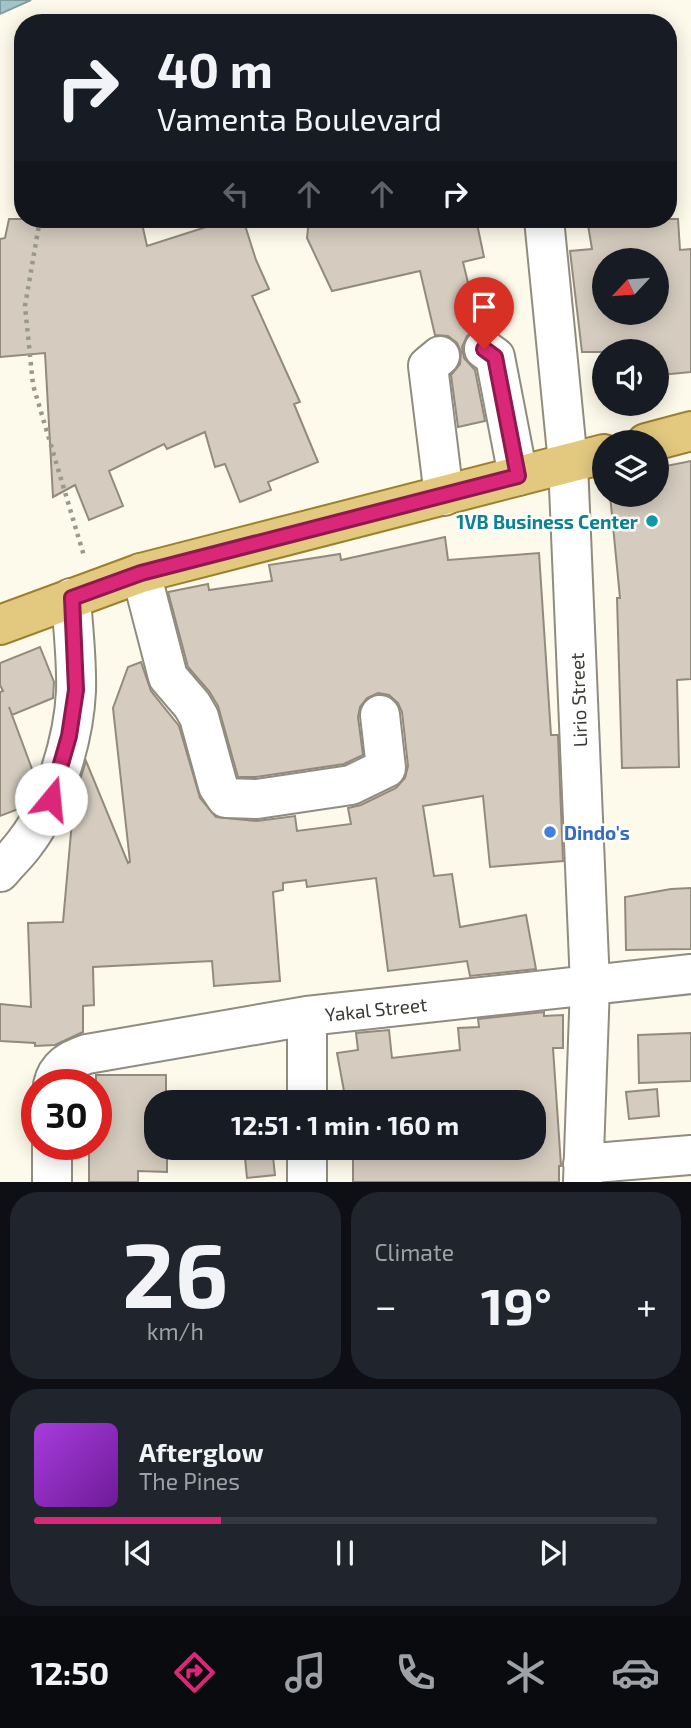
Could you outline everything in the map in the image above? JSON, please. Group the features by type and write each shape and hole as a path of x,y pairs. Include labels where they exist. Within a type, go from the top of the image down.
{"main road":[{"path":"669,437 691,431"},
{"path":"0,625 141,573 586,459"}],"street":[{"name":"Lirio Street","path":"546,228 586,459 590,985 583,1173"},
{"path":"484,349 495,357 518,476"},
{"path":"440,356 428,366 444,495"},
{"path":"141,573 168,677 192,705 199,718 218,786 226,798 257,799 351,785 386,768 380,715"},
{"path":"0,872 27,842 51,799 72,721 83,594"},
{"name":"Yakal Street","path":"67,1069 87,1054 307,1016 691,974"},
{"path":"307,1016 307,1090"},
{"path":"583,1173 691,1155"},
{"path":"52,1160 52,1182"},
{"path":"307,1160 307,1182"}],"path":[{"path":"38,228 25,306 33,385 83,594"}],"water":[{"path":"0,0 31,0 0,14"}],"building":[{"path":"9,219 14,219 14,228 143,228 147,246 203,228 246,228 269,289 252,296 300,402 294,404 318,462 268,482 271,490 240,502 225,464 215,467 205,432 167,449 164,444 109,471 123,506 89,520 75,485 53,497 45,353 0,357 0,239 5,238"},
{"path":"678,219 680,250 691,249 691,372 669,374 669,339 592,339 592,352 582,352 570,251 592,249 588,228 677,228"},
{"path":"308,228 478,228 484,257 463,262 479,328 467,336 462,347 464,358 475,370 485,421 458,427 451,375 460,364 461,352 457,343 448,336 435,335 420,271 332,291 307,238"},
{"path":"691,461 691,679 677,680 679,767 622,768 617,598 620,598 611,507 669,507 669,465"},
{"path":"445,537 448,560 539,553 551,735 558,735 563,861 490,867 483,796 423,806 434,876 452,874 460,927 526,915 536,969 470,976 467,961 388,971 376,878 307,887 306,880 283,883 283,890 273,892 280,981 214,986 212,961 93,967 94,1005 83,1006 83,1032 55,1045 35,1046 35,1043 0,1041 0,1004 31,1007 28,923 63,922 74,799 86,761 128,863 130,862 113,708 128,667 141,662 151,691 179,726 200,798 216,817 257,821 295,816 297,831 351,824 348,808 361,805 396,788 405,778 408,766 402,712 398,703 389,695 378,693 367,698 360,707 358,717 363,755 344,764 256,777 238,777 218,706 188,667 168,592 208,584 209,590 272,581 269,565 340,554 341,560"},
{"path":"40,647 54,682 53,698 12,715 9,707 35,777 21,808 0,816 0,692 3,691 0,685 0,663"},
{"path":"691,888 691,949 626,950 625,897"},
{"path":"544,1012 544,1016 563,1015 563,1048 553,1048 561,1166 559,1182 353,1182 353,1160 546,1160 546,1090 344,1090 337,1053 358,1050 356,1033 389,1030 392,1058 460,1050 458,1028 479,1027 478,1019"},
{"path":"691,1033 691,1081 639,1083 638,1035"},
{"path":"112,1075 166,1075 166,1090 144,1090 144,1160 167,1160 167,1172 138,1171 138,1182 89,1182 89,1160 112,1160"},
{"path":"657,1089 659,1116 629,1119 626,1092"},
{"path":"245,1160 273,1160 275,1175 247,1178"}],"place":[{"name":"1VB Business Center","path":"652,521"},
{"name":"Dindo's","path":"550,832"}],"route":[{"path":"51,799 69,736 76,690 72,598 141,573 518,476 495,357 484,349"}]}
